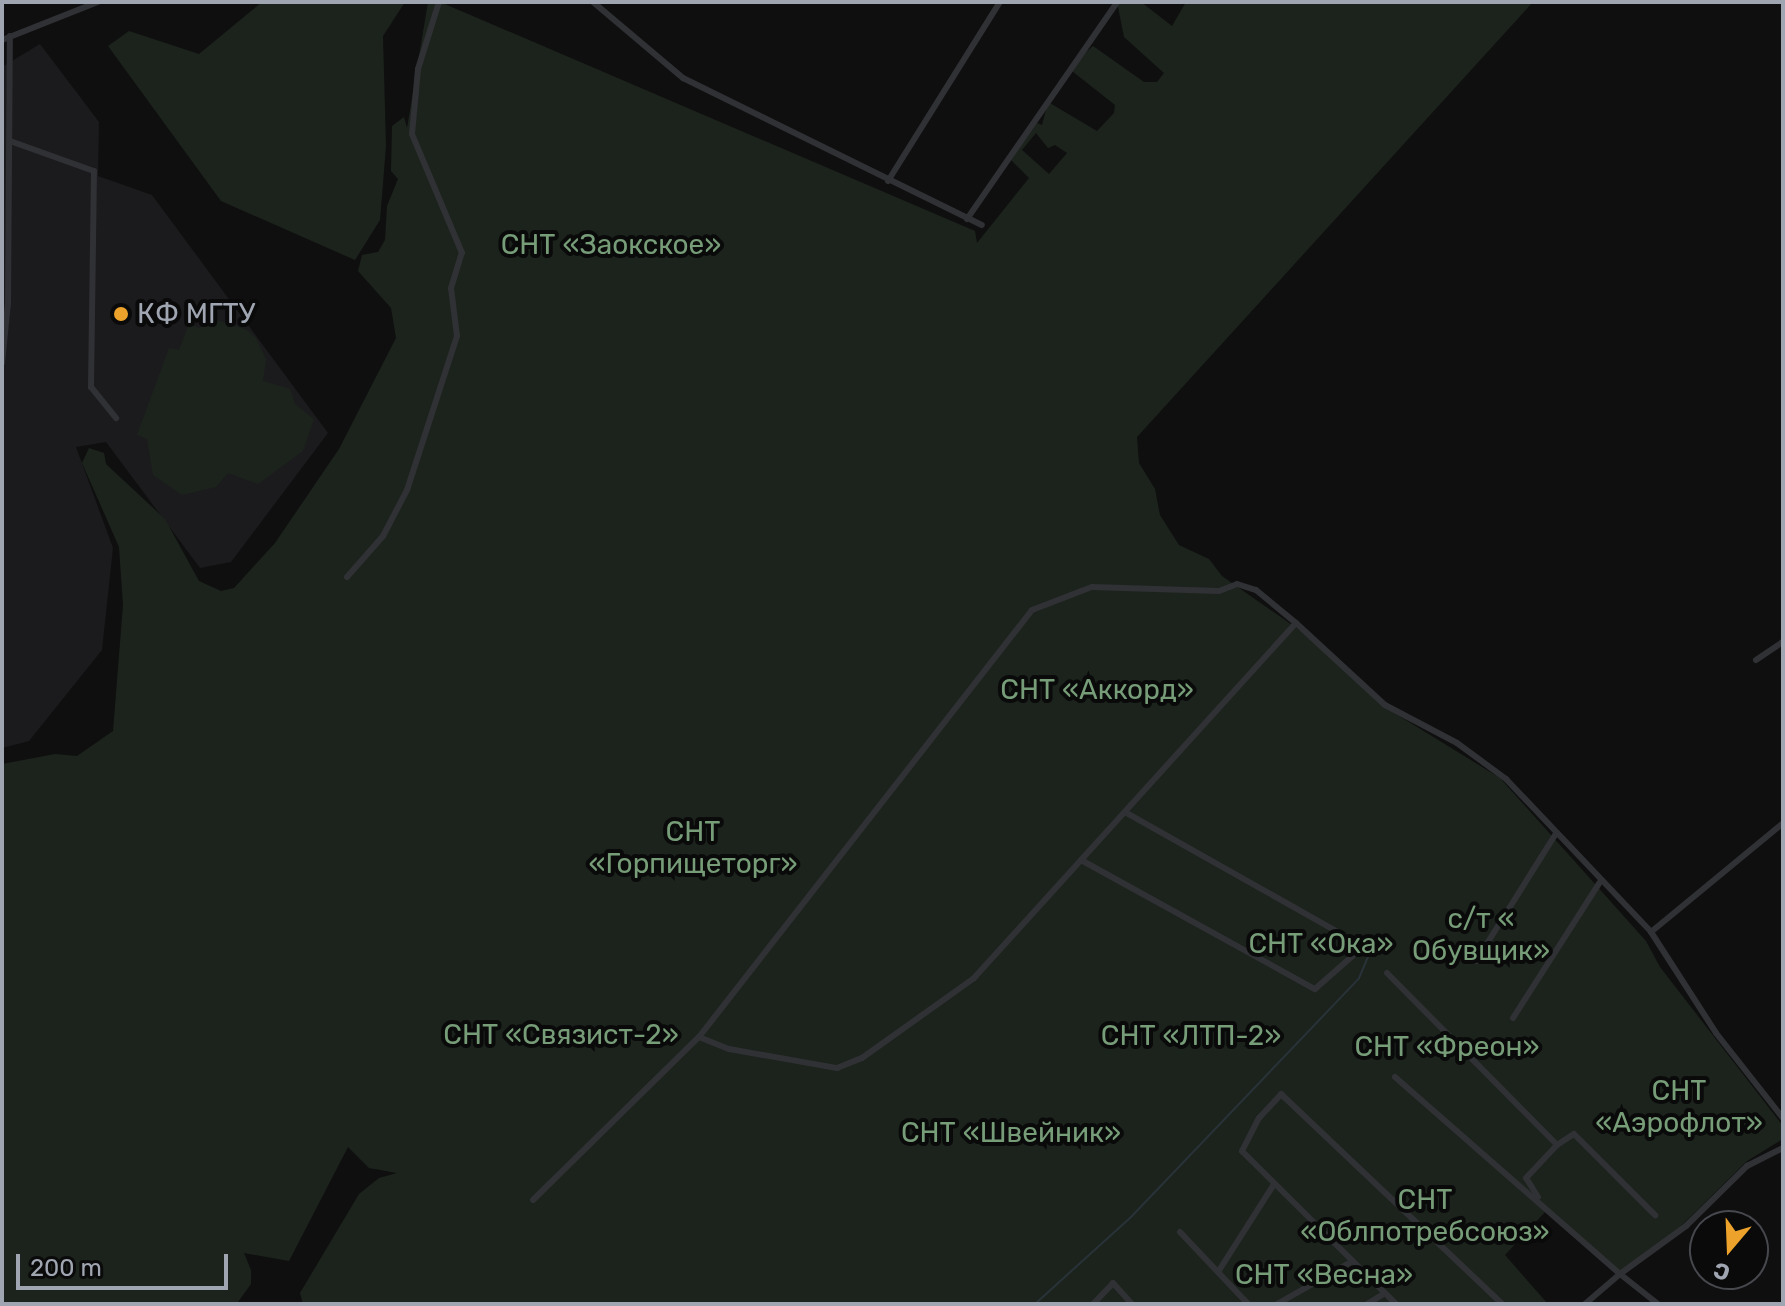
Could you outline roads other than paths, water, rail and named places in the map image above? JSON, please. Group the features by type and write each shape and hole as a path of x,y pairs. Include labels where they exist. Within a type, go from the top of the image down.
{"street":[{"path":"2,40 98,2"},
{"path":"347,577 383,536 407,490 457,336 451,288 462,253 412,134 418,69 439,2"},
{"path":"593,2 683,78 888,181 921,192 982,225"},
{"path":"888,181 1000,2"},
{"path":"967,219 1117,2"},
{"path":"2,363 10,141 10,36"},
{"path":"10,141 94,171 91,387 116,418"},
{"path":"533,1200 699,1037 1032,610 1092,587 1219,591 1237,584 1256,590 1385,705 1491,766 1651,932 1716,1033 1783,1118"},
{"path":"699,1037 729,1049 837,1068 862,1058 974,978 1296,623"},
{"path":"1756,660 1783,642"},
{"path":"1081,860 1315,989 1338,972 1357,952 1352,940 1125,812"},
{"path":"1651,932 1783,823"},
{"path":"1476,961 1555,835"},
{"path":"1513,1018 1600,882"},
{"path":"1387,973 1557,1145"},
{"path":"1395,1077 1658,1304"},
{"path":"1396,1304 1242,1151 1259,1118 1277,1096 1289,1096 1502,1304"},
{"path":"1546,1210 1525,1181 1557,1145 1574,1134 1655,1215"},
{"path":"1585,1304 1686,1226 1747,1166 1783,1148"},
{"path":"1218,1272 1274,1184"},
{"path":"1180,1232 1248,1304"},
{"path":"1277,1304 1353,1261"},
{"path":"1093,1304 1113,1283 1132,1304"},
{"path":"1367,1304 1385,1293"}],"waterway":[{"path":"1035,1304 1131,1217 1359,978 1374,942"}],"place":[{"name":"КФ МГТУ","path":"121,314"}],"park label":[{"name":"СНТ «Заокское»","path":"611,245"},
{"name":"СНТ «Аккорд»","path":"1097,690"},
{"name":"СНТ «Горпищеторг»","path":"693,848"},
{"name":"с/т « Обувщик»","path":"1481,935"},
{"name":"СНТ «Ока»","path":"1321,944"},
{"name":"СНТ «Связист-2»","path":"561,1035"},
{"name":"СНТ «ЛТП-2»","path":"1191,1036"},
{"name":"СНТ «Фреон»","path":"1447,1047"},
{"name":"СНТ «Аэрофлот»","path":"1679,1107"},
{"name":"СНТ «Швейник»","path":"1011,1133"},
{"name":"СНТ «Облпотребсоюз»","path":"1425,1216"},
{"name":"СНТ «Весна»","path":"1324,1275"}]}
